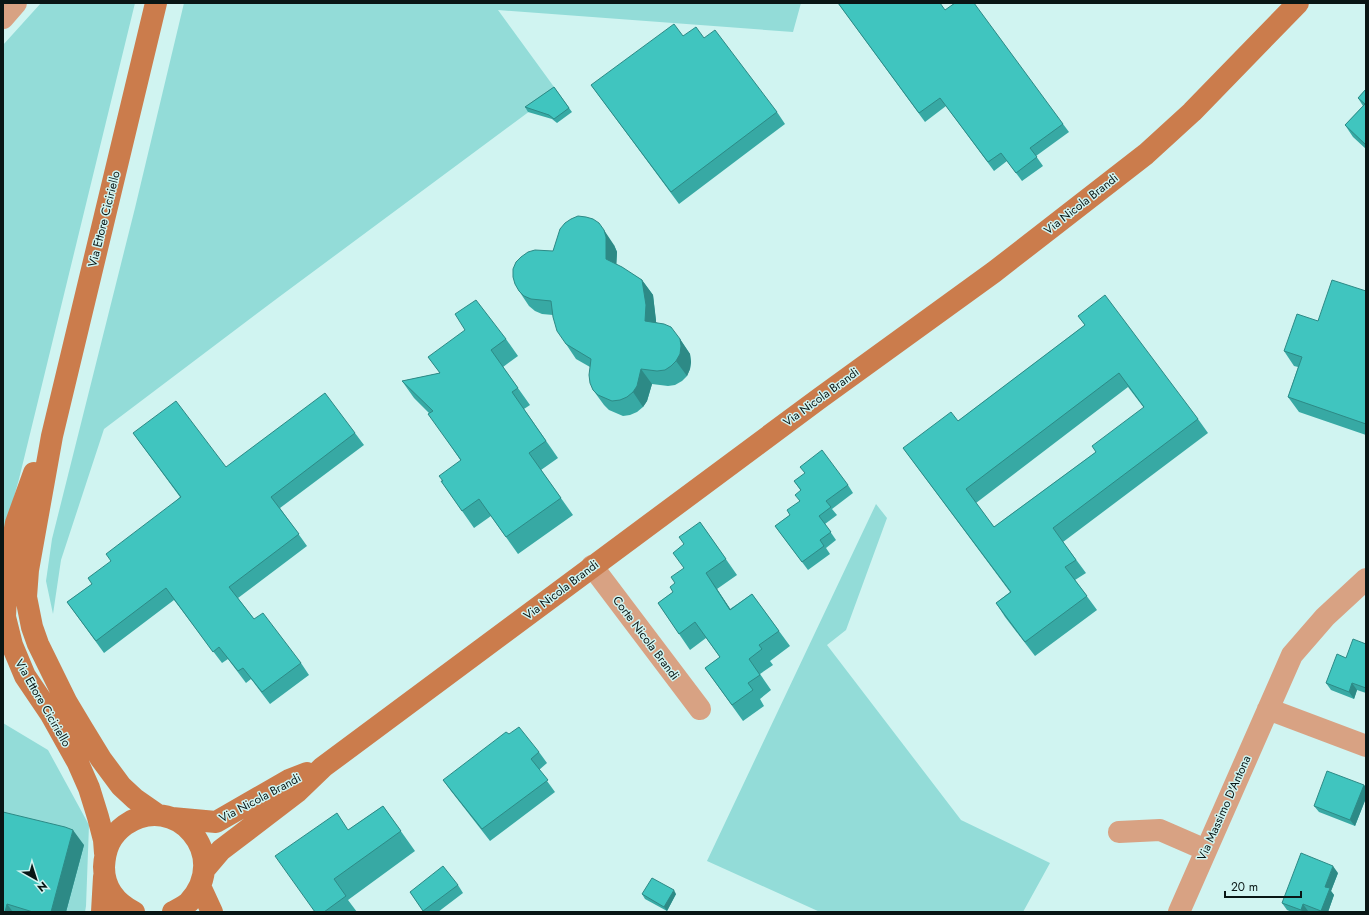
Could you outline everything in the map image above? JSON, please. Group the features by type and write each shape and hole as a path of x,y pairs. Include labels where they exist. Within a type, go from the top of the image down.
{"street":[{"path":"3,18 16,3"},
{"name":"Via Ettore Ciciriello","path":"156,3 52,436 28,570 26,597 32,627 45,660 67,703 101,759 121,786 135,798 164,817 186,826 197,838 203,854 202,878 212,912"},
{"name":"Via Nicola Brandi","path":"173,912 188,903 202,878 222,850 297,792 323,767 592,566 994,272 1140,159 1192,112 1298,3"},
{"name":"Via Ettore Ciciriello","path":"52,436 38,464 16,523 7,572 6,617 12,645 25,676 50,713 78,764 89,788 104,840 105,853"},
{"name":"Corte Nicola Brandi","path":"592,566 700,709"},
{"name":"Via Massimo D'Antona","path":"1185,910 1206,850 1292,655 1325,617 1366,579"},
{"path":"1268,709 1366,746"},
{"name":"Via Nicola Brandi","path":"105,853 110,840 119,829 130,821 143,816 216,822 288,780 323,767"},
{"path":"1119,832 1160,830 1206,850"},
{"path":"102,912 105,853"},
{"path":"104,874 108,887 115,898 124,907 134,912"}],"shaded area":[{"path":"41,3 135,3 19,479 3,537 3,45"},
{"path":"184,3 801,3 793,32 498,10 557,91 104,429 61,560 53,614 46,581 52,539 135,208"},
{"path":"876,504 887,518 846,630 827,645 961,820 1050,863 1023,912 820,912 707,861"},
{"path":"3,723 48,750 89,825 85,912 65,912 3,824"}],"building":[{"path":"838,3 940,3 945,10 955,3 974,3 1063,124 1030,148 1037,157 1016,173 1001,153 988,162 940,98 919,113"},
{"path":"674,24 683,36 696,27 704,38 715,30 777,112 671,192 591,85"},
{"path":"554,87 569,108 554,119 549,115 525,107"},
{"path":"1366,89 1366,145 1345,125 1365,104 1358,98"},
{"path":"578,216 593,219 599,223 604,230 606,237 606,259 642,280 646,305 645,321 664,324 671,327 680,339 680,354 676,361 665,370 657,371 641,369 637,386 633,392 620,400 612,401 598,395 593,390 589,375 591,359 566,344 557,331 551,301 531,299 524,296 519,291 513,277 513,269 516,262 521,257 528,252 535,250 553,251 560,229 565,223"},
{"path":"1332,280 1366,291 1366,424 1288,397 1302,357 1284,351 1297,314 1318,321"},
{"path":"1105,295 1198,419 1053,528 1076,560 1065,567 1087,596 1025,642 996,603 1011,592 903,448 951,412 958,421 1085,325 1078,316","holes":["1119,373 1144,407 1092,446 1096,452 994,527 966,489"]},
{"path":"476,300 506,339 491,350 518,388 512,392 546,441 529,453 561,498 506,537 479,499 462,511 441,481 443,481 439,476 461,460 428,414 433,411 402,381 440,373 428,357 465,330 455,314"},
{"path":"325,393 355,433 271,497 299,534 229,587 254,619 263,613 301,663 262,692 243,668 238,671 219,647 213,652 166,588 96,641 67,602 92,584 88,578 111,561 106,554 181,497 133,433 176,401 226,467"},
{"path":"822,450 848,485 826,501 831,507 819,516 831,532 820,540 824,546 802,562 775,526 790,515 787,510 800,501 795,495 801,490 794,481 805,473 800,467"},
{"path":"700,522 726,559 706,573 730,610 752,594 779,631 759,645 762,649 749,659 760,675 748,683 753,690 732,705 705,668 720,657 695,622 679,634 658,603 673,592 670,587 675,583 671,577 684,568 673,553 684,544 679,537"},
{"path":"1353,639 1366,644 1366,688 1352,683 1349,692 1326,683 1337,654 1346,658"},
{"path":"519,727 539,752 531,759 548,780 482,829 443,780 506,732 509,734"},
{"path":"1327,771 1364,785 1350,820 1314,806"},
{"path":"383,806 401,831 334,879 346,896 324,912 315,912 275,856 337,813 348,830"},
{"path":"3,812 73,830 51,912 33,912 7,904 5,912 3,912"},
{"path":"1301,853 1333,866 1325,887 1330,888 1321,911 1303,904 1301,910 1282,903"},
{"path":"443,866 458,885 423,911 410,892"},
{"path":"652,878 674,890 664,907 642,894"}]}
